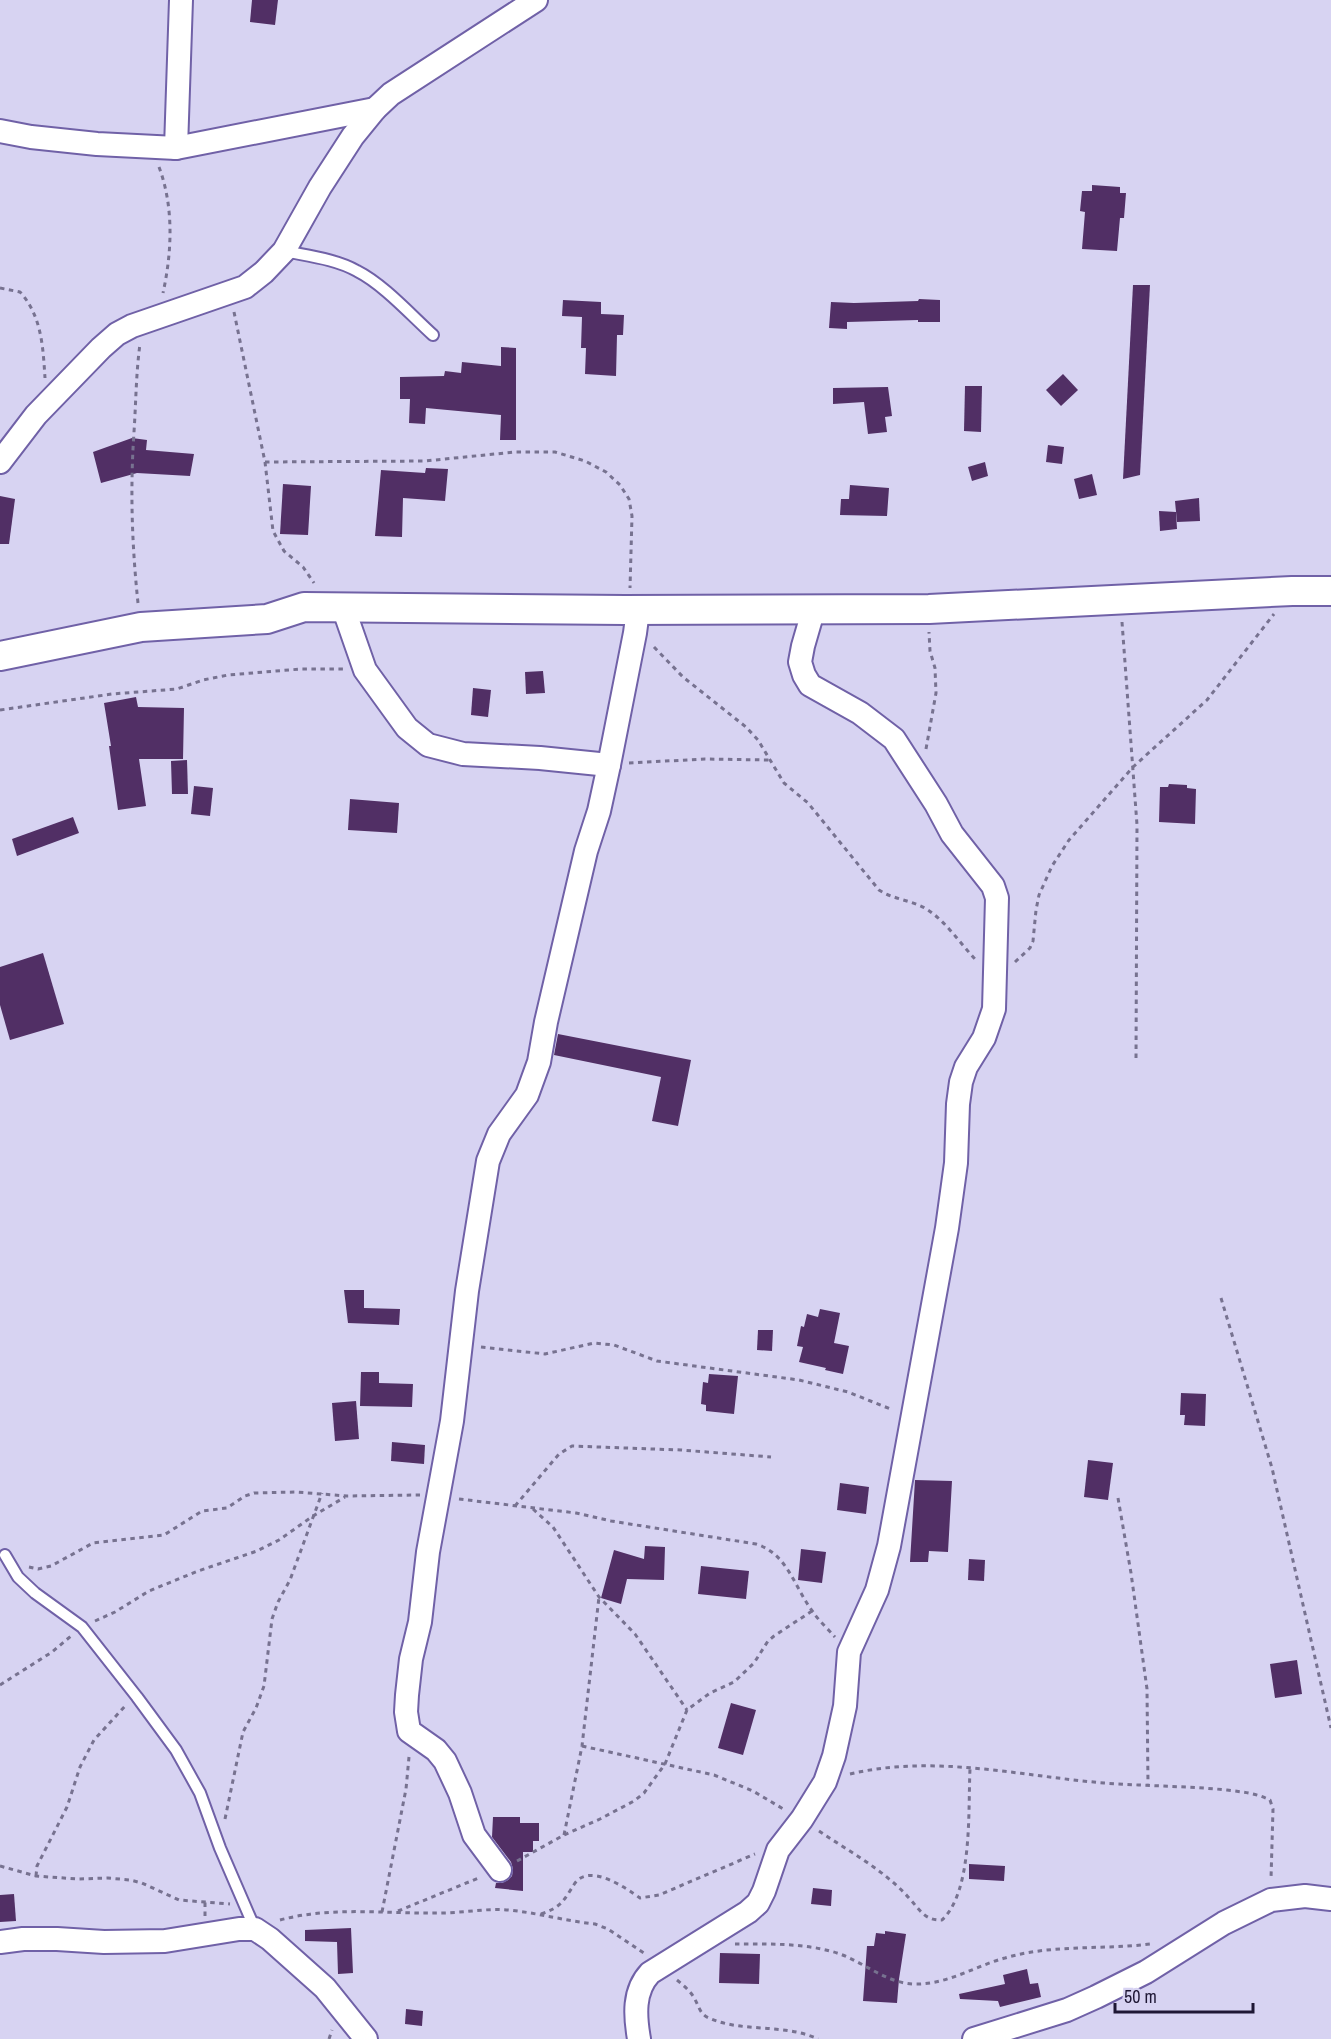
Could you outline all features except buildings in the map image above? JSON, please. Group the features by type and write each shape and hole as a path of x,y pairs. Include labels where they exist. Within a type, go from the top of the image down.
{"street":[{"path":"176,148 181,0"},
{"path":"0,462 36,415 117,334 148,320 245,287 264,272 284,251 331,170 353,136 375,109 391,94 536,0"},
{"path":"0,131 53,140 176,148 375,109"},
{"path":"0,656 141,627 267,619 304,608 343,607 633,618 814,608 929,609 1331,591"},
{"path":"343,607 365,670 407,728 428,745 463,754 609,765"},
{"path":"639,2039 636,2011 638,1990 642,1981 748,1912 758,1903 778,1850 802,1819 825,1782 834,1756 845,1706 849,1652 885,1567 949,1217 956,1163 961,1082 966,1067 984,1038 994,1009 997,898 993,886 952,834 936,804 894,739 860,713 810,685 800,662 802,646 814,608"},
{"path":"500,1870 474,1835 460,1793 445,1761 436,1750 409,1731 406,1695 411,1659 420,1622 428,1552 452,1421 467,1291 488,1161 499,1134 526,1095 539,1062 584,861 599,811 609,765 633,618"},
{"path":"974,2039 1067,2010 1096,1997 1146,1972 1224,1923 1271,1900 1305,1896 1331,1899"},
{"path":"0,1942 23,1939 104,1942 165,1941 239,1929 255,1929 270,1939 325,1988 366,2039"}],"lane":[{"path":"284,251 326,260 357,270 382,289 433,335"},
{"path":"5,1555 18,1577 82,1627 176,1750 200,1793 220,1848 255,1929"}],"path":[{"path":"141,627 132,544 131,478 136,378 148,320 163,295 167,276 170,226 168,195 153,148"},
{"path":"0,288 20,292 32,310 42,336 47,405"},
{"path":"228,292 265,462 273,531 284,551 303,567 314,583 304,608"},
{"path":"265,462 425,461 515,452 555,452 585,461 606,472 620,485 629,499 632,516 633,618 656,649 682,677 758,740 783,783 808,803 879,890 889,896 926,909 936,916 994,979 1025,952 1033,941 1039,895 1052,866 1069,840 1133,767 1207,700 1292,591"},
{"path":"1120,599 1137,825 1136,1060"},
{"path":"919,780 936,693 935,668 930,651 929,609"},
{"path":"0,710 112,694 177,689 228,675 301,669 365,670"},
{"path":"609,765 683,759 769,760"},
{"path":"1221,1298 1272,1468 1331,1728"},
{"path":"462,1345 545,1354 594,1344 614,1345 657,1361 799,1380 848,1392 911,1417"},
{"path":"515,1506 559,1454 572,1446 681,1450 771,1457"},
{"path":"5,1555 23,1565 38,1569 51,1566 93,1543 164,1535 202,1511 227,1508 254,1493 438,1496 532,1507 756,1544 768,1548 779,1557 812,1611 849,1652"},
{"path":"220,1848 243,1732 256,1708 264,1686 272,1619 290,1580 322,1493"},
{"path":"0,1685 52,1652 82,1627 115,1612 150,1591 198,1571 257,1551 279,1540 347,1496"},
{"path":"1118,1498 1147,1689 1148,1785"},
{"path":"532,1507 553,1527 599,1597 635,1634 687,1710"},
{"path":"564,1835 582,1746 599,1597"},
{"path":"396,1912 500,1870 564,1835 634,1801 645,1793 665,1764 687,1710 710,1693 734,1682 754,1663 768,1641 812,1611"},
{"path":"36,1876 37,1866 67,1808 80,1767 94,1740 135,1695"},
{"path":"382,1912 406,1789 409,1731"},
{"path":"582,1746 714,1775 753,1791 802,1819 879,1870 908,1896 926,1918 934,1921 942,1920 949,1914 961,1888 965,1859 970,1769"},
{"path":"825,1782 852,1773 924,1766 1103,1782 1210,1788 1259,1794 1270,1800 1273,1809 1271,1900"},
{"path":"539,1915 552,1911 560,1905 577,1881 584,1877 600,1876 644,1898 658,1895 761,1852 778,1850"},
{"path":"0,1866 36,1876 130,1880 179,1900 244,1905"},
{"path":"255,1929 294,1917 335,1912 441,1914 476,1910 507,1910 595,1924 608,1929 645,1953 659,1968 683,1985 694,1997 702,2014 710,2019 756,2027 793,2030 818,2039"},
{"path":"732,1944 802,1946 831,1951 887,1978 913,1984 934,1983 1005,1958 1038,1952 1156,1944"}]}
